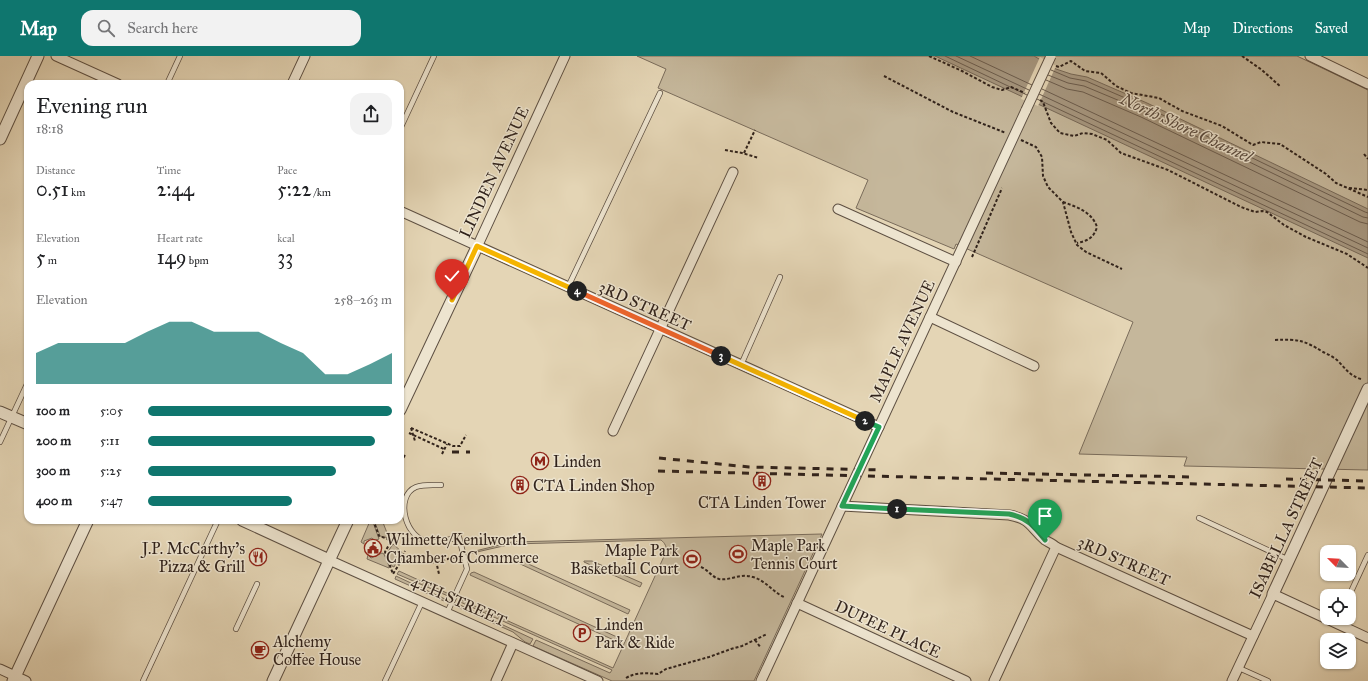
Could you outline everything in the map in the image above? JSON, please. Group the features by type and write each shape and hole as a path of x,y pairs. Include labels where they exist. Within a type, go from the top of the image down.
{"street":[{"path":"27,80 38,56"},
{"path":"56,56 109,80"},
{"path":"294,80 305,56"},
{"name":"LINDEN AVENUE","path":"404,401 565,56"},
{"path":"1310,56 1368,84"},
{"name":"MAPLE AVENUE","path":"760,681 1026,110 1052,60"},
{"path":"0,139 24,87"},
{"path":"613,431 733,172"},
{"path":"838,209 956,262"},
{"name":"3RD STREET","path":"404,213 879,427"},
{"path":"930,317 1034,366"},
{"name":"ISABELLA STREET","path":"1232,681 1368,389"},
{"path":"0,412 24,422"},
{"name":"3RD STREET","path":"842,506 1009,514 1020,516 1030,523 1045,540 1056,547 1253,636"},
{"path":"14,678 86,524"},
{"name":"4TH STREET","path":"251,524 598,681"},
{"path":"273,681 346,524"},
{"path":"994,681 1056,547"},
{"path":"1273,594 1320,614"},
{"name":"DUPEE PLACE","path":"796,603 966,681"},
{"path":"1344,625 1368,638"},
{"path":"496,681 513,643"},
{"path":"0,669 14,678 26,681"}],"lane":[{"path":"169,80 180,56"},
{"path":"404,120 434,56"},
{"path":"568,287 660,93"},
{"path":"741,365 780,277"},
{"path":"0,442 24,391"},
{"path":"441,486 422,485 411,490 405,502 405,511 407,523 412,532 423,540 432,543 459,537 467,569 447,613"},
{"path":"1199,518 1289,560"},
{"path":"143,681 216,524"},
{"path":"1352,589 1368,555"},
{"path":"236,629 257,584"},
{"path":"385,681 422,602"},
{"path":"1239,668 1268,681"}],"path":[{"path":"929,56 992,87 1002,90 1011,88 1017,89 1030,95"},
{"path":"1242,56 1262,70 1281,87"},
{"path":"1052,60 1059,67 1071,62 1085,71 1101,73 1116,86 1131,93 1159,98 1182,111 1222,126 1253,145 1262,142 1280,144 1326,174 1336,183 1368,197"},
{"path":"884,76 953,112 1007,134"},
{"path":"1037,98 1043,102 1051,123 1060,133 1074,136 1083,133 1092,134 1107,140 1121,153 1168,170 1241,207 1255,212 1267,212 1284,225 1306,237 1347,254 1368,268"},
{"path":"744,153 755,130"},
{"path":"1018,139 1036,148 1042,157 1043,176 1048,186 1063,202 1071,232 1077,243 1086,252 1122,269"},
{"path":"725,150 744,153 760,158"},
{"path":"1364,154 1368,159"},
{"path":"972,257 1003,184"},
{"path":"1344,187 1368,190"},
{"path":"1063,202 1078,207 1095,221 1097,227 1092,237 1077,243"},
{"path":"1275,340 1292,339 1309,343 1335,359 1354,377 1361,379"},
{"path":"415,442 411,428 453,446 460,446 466,435"},
{"path":"409,433 444,449"},
{"path":"442,454 446,444"},
{"path":"374,524 379,536 388,539 389,541"},
{"path":"389,541 393,539"},
{"path":"389,541 390,543 385,552 393,574 405,551"},
{"path":"423,560 430,563 458,556"},
{"path":"436,561 440,574"},
{"path":"702,567 712,576 721,580 744,575 754,578 767,584 773,591 784,598"},
{"path":"626,678 636,674 658,674 666,669 742,646 767,634"},
{"path":"755,640 761,648"}],"shaded area":[{"path":"637,56 1297,56 1368,90 1368,470 1184,466 1187,457 1079,454 1133,322 956,244 954,249 856,208 868,180 658,88 666,69"},
{"path":"369,524 374,524 379,539 374,541 372,538 364,541 364,544 361,542"},
{"path":"376,524 384,524 389,538 380,536"},
{"path":"822,534 754,681 612,681 533,646 536,640 610,673 612,670 458,601 459,599 613,668 666,552 664,542 661,540 512,544 467,553 512,542"},
{"path":"393,544 402,552 394,567 392,566 387,553"},
{"path":"382,553 384,554 389,568 367,559 368,555 371,558"},
{"path":"584,561 592,561 642,583 640,587"},
{"path":"516,562 524,562 630,610 628,614"},
{"path":"399,571 449,594 448,596 397,574"},
{"path":"474,572 617,637 616,641 470,575"},
{"path":"396,576 445,599 444,601 395,579"},
{"path":"458,604 533,639 530,644 525,642 513,632 457,607"}],"water":[{"name":"North Shore Channel","path":"935,56 1034,56 1056,69 1087,77 1147,103 1368,209 1368,258"}],"pier":[{"path":"1040,57 1056,66 1038,106 1021,99"}],"railway":[{"path":"452,452 470,452"},
{"path":"659,458 749,467 882,470"},
{"path":"658,471 1368,488"},
{"path":"986,473 1194,477"},
{"path":"1286,479 1368,481"}],"place":[{"name":"Linden","path":"540,461"},
{"name":"CTA Linden Tower","path":"762,481"},
{"name":"CTA Linden Shop","path":"520,485"},
{"name":"Wilmette/Kenilworth Chamber of Commerce","path":"373,548"},
{"name":"Maple Park Tennis Court","path":"738,554"},
{"name":"J.P. McCarthy's Pizza & Grill","path":"258,557"},
{"name":"Maple Park Basketball Court","path":"692,559"},
{"name":"Linden Park & Ride","path":"582,633"},
{"name":"Alchemy Coffee House","path":"260,650"}],"route":[{"path":"452,300 477,246 879,427 842,506 1009,514 1020,516 1030,523 1045,540"}]}
